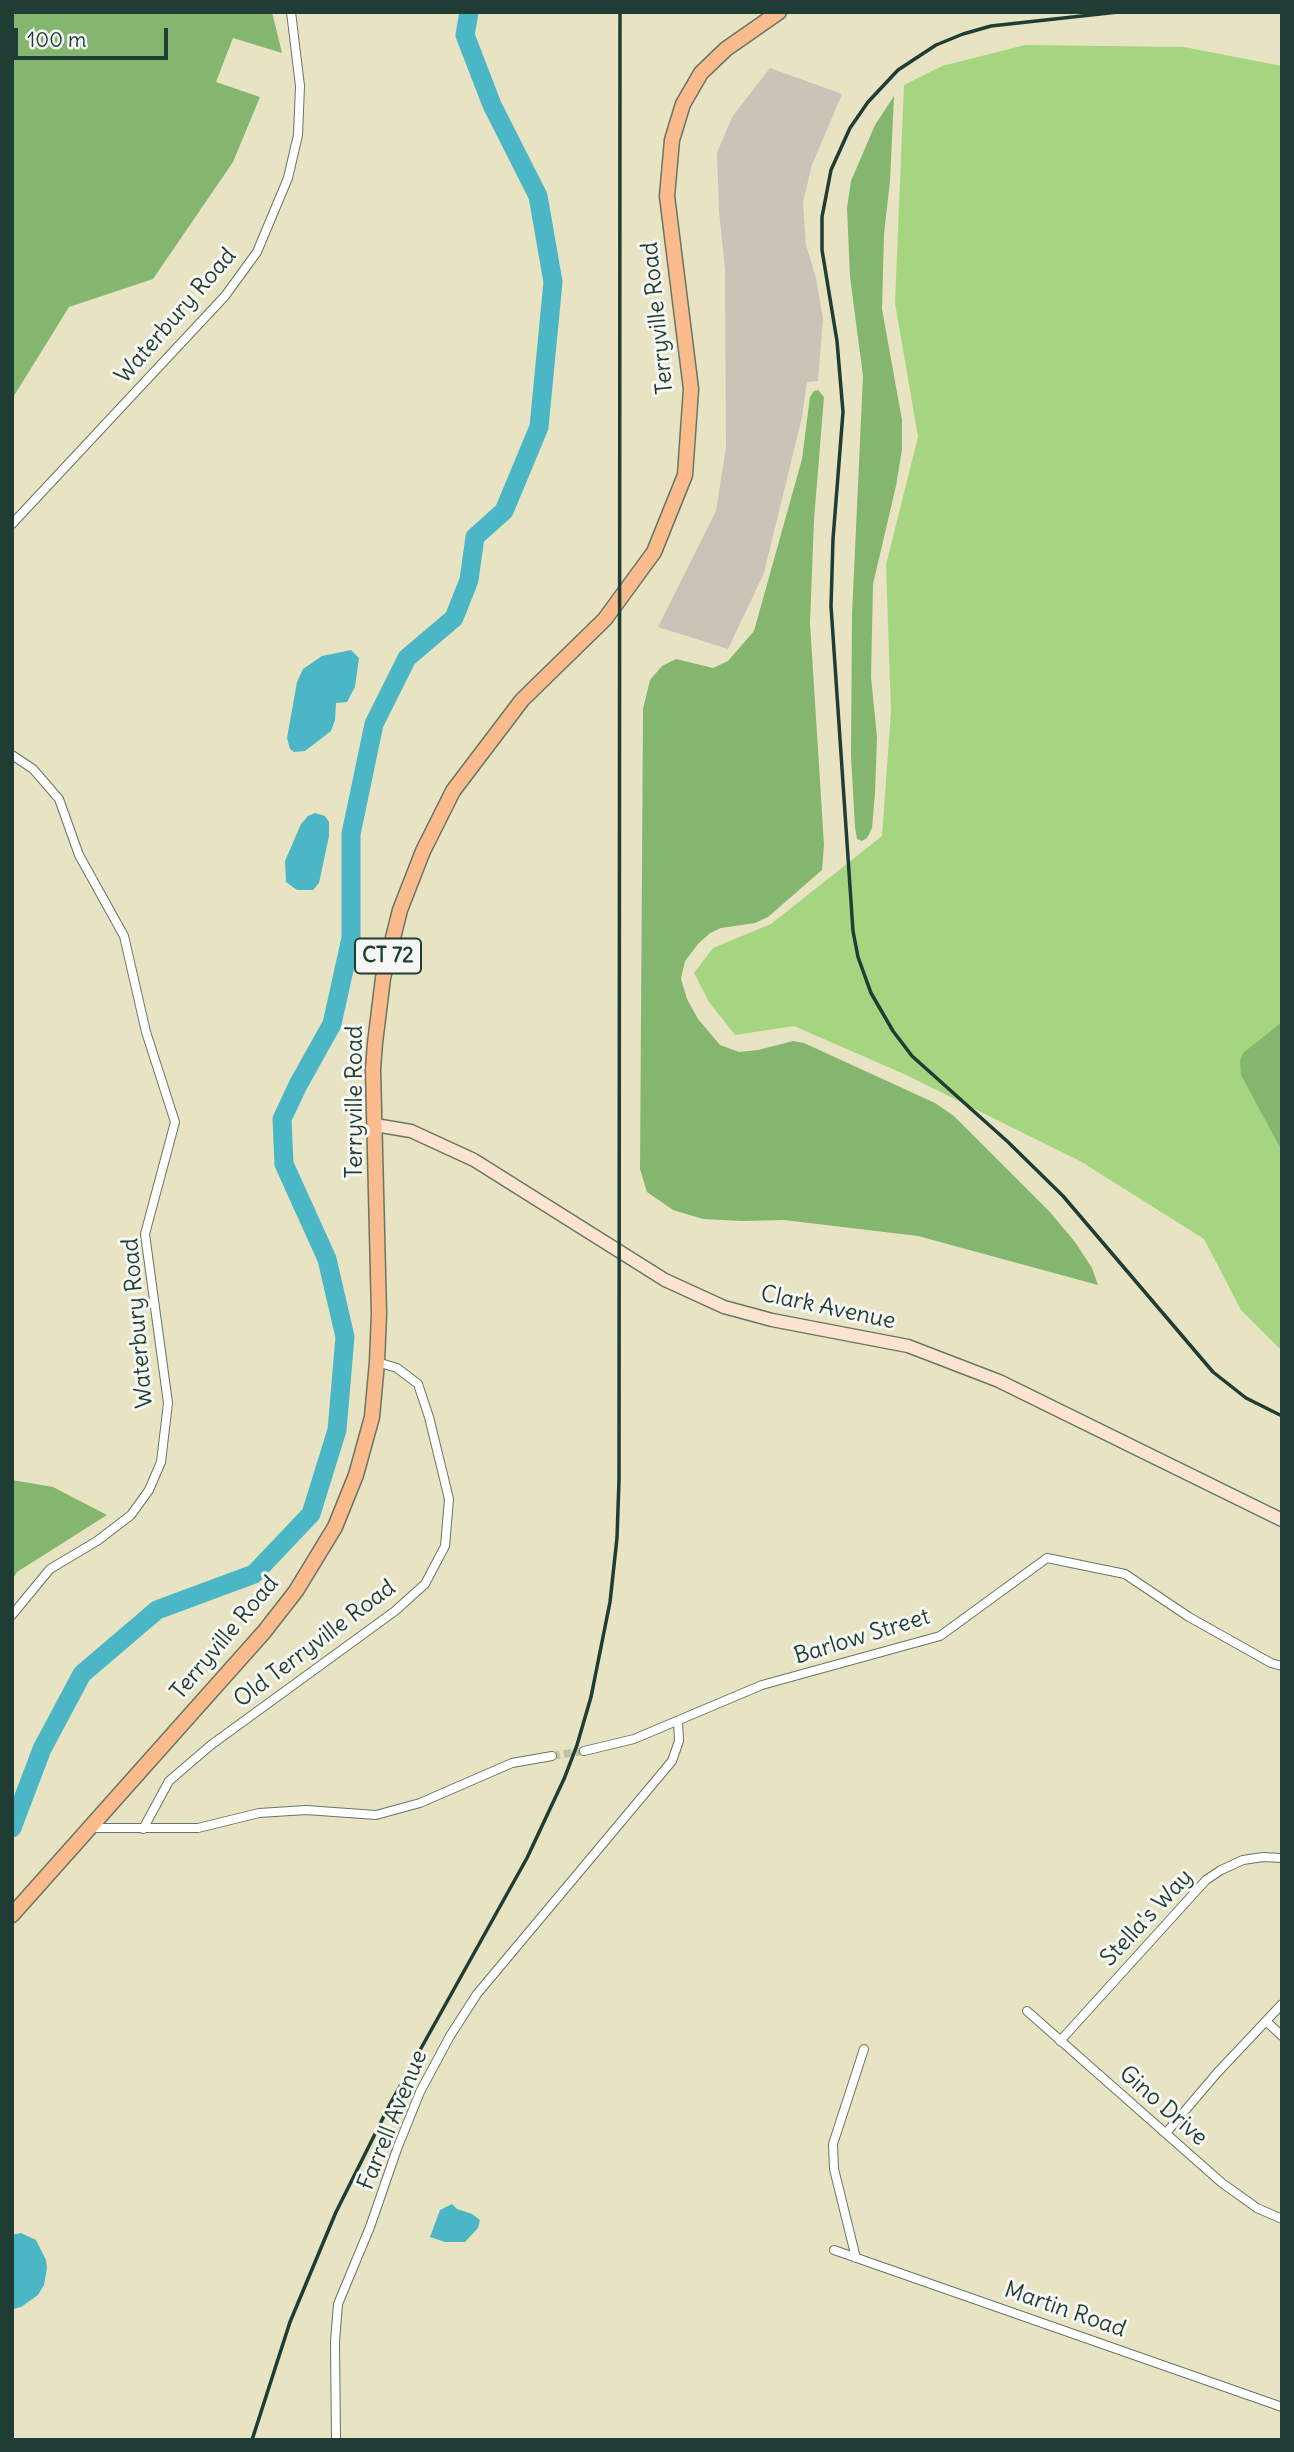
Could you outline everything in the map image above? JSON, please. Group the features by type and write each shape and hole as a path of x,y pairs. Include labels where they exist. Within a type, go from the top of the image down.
{"highway":[{"name":"Terryville Road","path":"12,1915 264,1632 317,1560 335,1527 356,1475 372,1417 377,1362 379,1314 374,1056 383,978 400,910 423,851 453,791 522,700 605,619 654,552 684,475 691,389 667,195 672,140 683,104 701,73 726,48 779,12"}],"main road":[{"name":"Clark Avenue","path":"375,1125 411,1131 474,1160 665,1280 724,1307 772,1320 908,1346 999,1381 1282,1520"}],"street":[{"name":"Waterbury Road","path":"12,524 225,296 257,252 288,178 298,135 300,86 291,12"},
{"name":"Waterbury Road","path":"12,755 33,769 59,799 79,855 124,936 146,1032 175,1122 145,1234 168,1403 161,1462 149,1490 131,1515 97,1541 50,1569 12,1615"},
{"name":"Old Terryville Road","path":"143,1829 169,1781 211,1745 395,1611 425,1584 444,1546 449,1499 418,1384 397,1368 377,1362"},
{"name":"Barlow Street","path":"584,1751 634,1739 753,1688 940,1636 1047,1558 1125,1574 1189,1617 1271,1663 1282,1666"},
{"name":"Farrell Avenue","path":"336,2440 335,2342 338,2304 420,2092 450,2036 477,1994 672,1761 678,1746 678,1721"},
{"path":"90,1828 198,1828 258,1813 306,1810 366,1816 386,1814 438,1796 512,1763 552,1756"},
{"name":"Stella's Way","path":"1060,2041 1206,1881 1221,1870 1243,1860 1282,1858"},
{"path":"1166,2133 1217,2073 1282,2004"},
{"name":"Gino Drive","path":"1027,2011 1222,2183 1257,2208 1282,2219"},
{"path":"1266,2021 1282,2036"},
{"path":"856,2258 834,2169 833,2144 864,2049"},
{"name":"Martin Road","path":"834,2250 1282,2407"}],"shaded area":[{"path":"770,68 842,94 812,165 803,202 806,245 816,278 823,319 818,381 807,382 802,417 764,573 728,649 658,627 716,511 726,447 725,269 717,153 732,117"}],"green space":[{"path":"12,12 272,12 282,53 233,38 216,82 260,97 233,162 153,279 69,307 12,399"},
{"path":"1025,45 1184,47 1282,66 1282,1351 1241,1310 1204,1239 1080,1161 904,1074 794,1026 735,1035 709,1002 694,973 713,948 771,924 882,836 891,712 886,565 918,437 895,303 904,85 942,66"},
{"path":"894,96 890,181 884,234 882,309 902,420 902,449 873,584 871,677 877,737 875,793 872,828 867,838 862,841 857,839 855,827 851,756 852,615 863,376 850,277 847,208 851,181 875,125"},
{"path":"818,390 824,397 814,520 810,623 824,845 822,870 768,917 755,923 721,928 710,933 698,944 685,961 681,979 687,999 698,1019 720,1045 739,1052 793,1041 804,1043 935,1103 954,1116 1049,1211 1075,1242 1092,1268 1098,1285 918,1236 784,1220 703,1219 673,1210 647,1192 640,1169 643,709 650,680 662,666 676,659 713,668 728,661 754,631 802,459 810,397"},
{"path":"1282,1022 1282,1151 1241,1075 1240,1061 1243,1053"},
{"path":"12,1480 53,1487 107,1515 17,1572 12,1580"}],"water":[{"path":"351,650 359,658 355,687 347,702 336,703 331,731 305,751 294,752 290,749 287,738 297,682 303,669 322,656"},
{"path":"315,813 325,816 329,822 329,836 319,883 313,890 297,890 286,882 285,861 301,824"},
{"path":"452,2204 480,2220 478,2228 465,2242 445,2242 430,2237 440,2210"},
{"path":"21,2233 36,2240 47,2268 44,2285 38,2295 21,2307 13,2309 12,2235"}],"waterway":[{"path":"12,1828 42,1749 82,1674 157,1610 254,1574 311,1514 337,1430 345,1337 327,1259 284,1164 282,1119 332,1024 351,938 351,834 374,724 407,658 454,618 469,580 475,537 504,511 539,427 553,282 538,196 492,105 465,35 469,12"}],"tunnel":[{"path":"552,1756 584,1751"}],"railway":[{"path":"252,2440 290,2322 336,2212 390,2104 527,1858 564,1779 591,1697 610,1602 617,1538 619,1480 620,12"},
{"path":"1118,12 991,26 936,45 898,70 868,102 850,128 831,170 822,217 822,250 837,341 843,412 833,539 831,606 853,931 858,957 871,993 893,1031 912,1056 1008,1142 1063,1196 1213,1372 1246,1398 1282,1416"}]}
